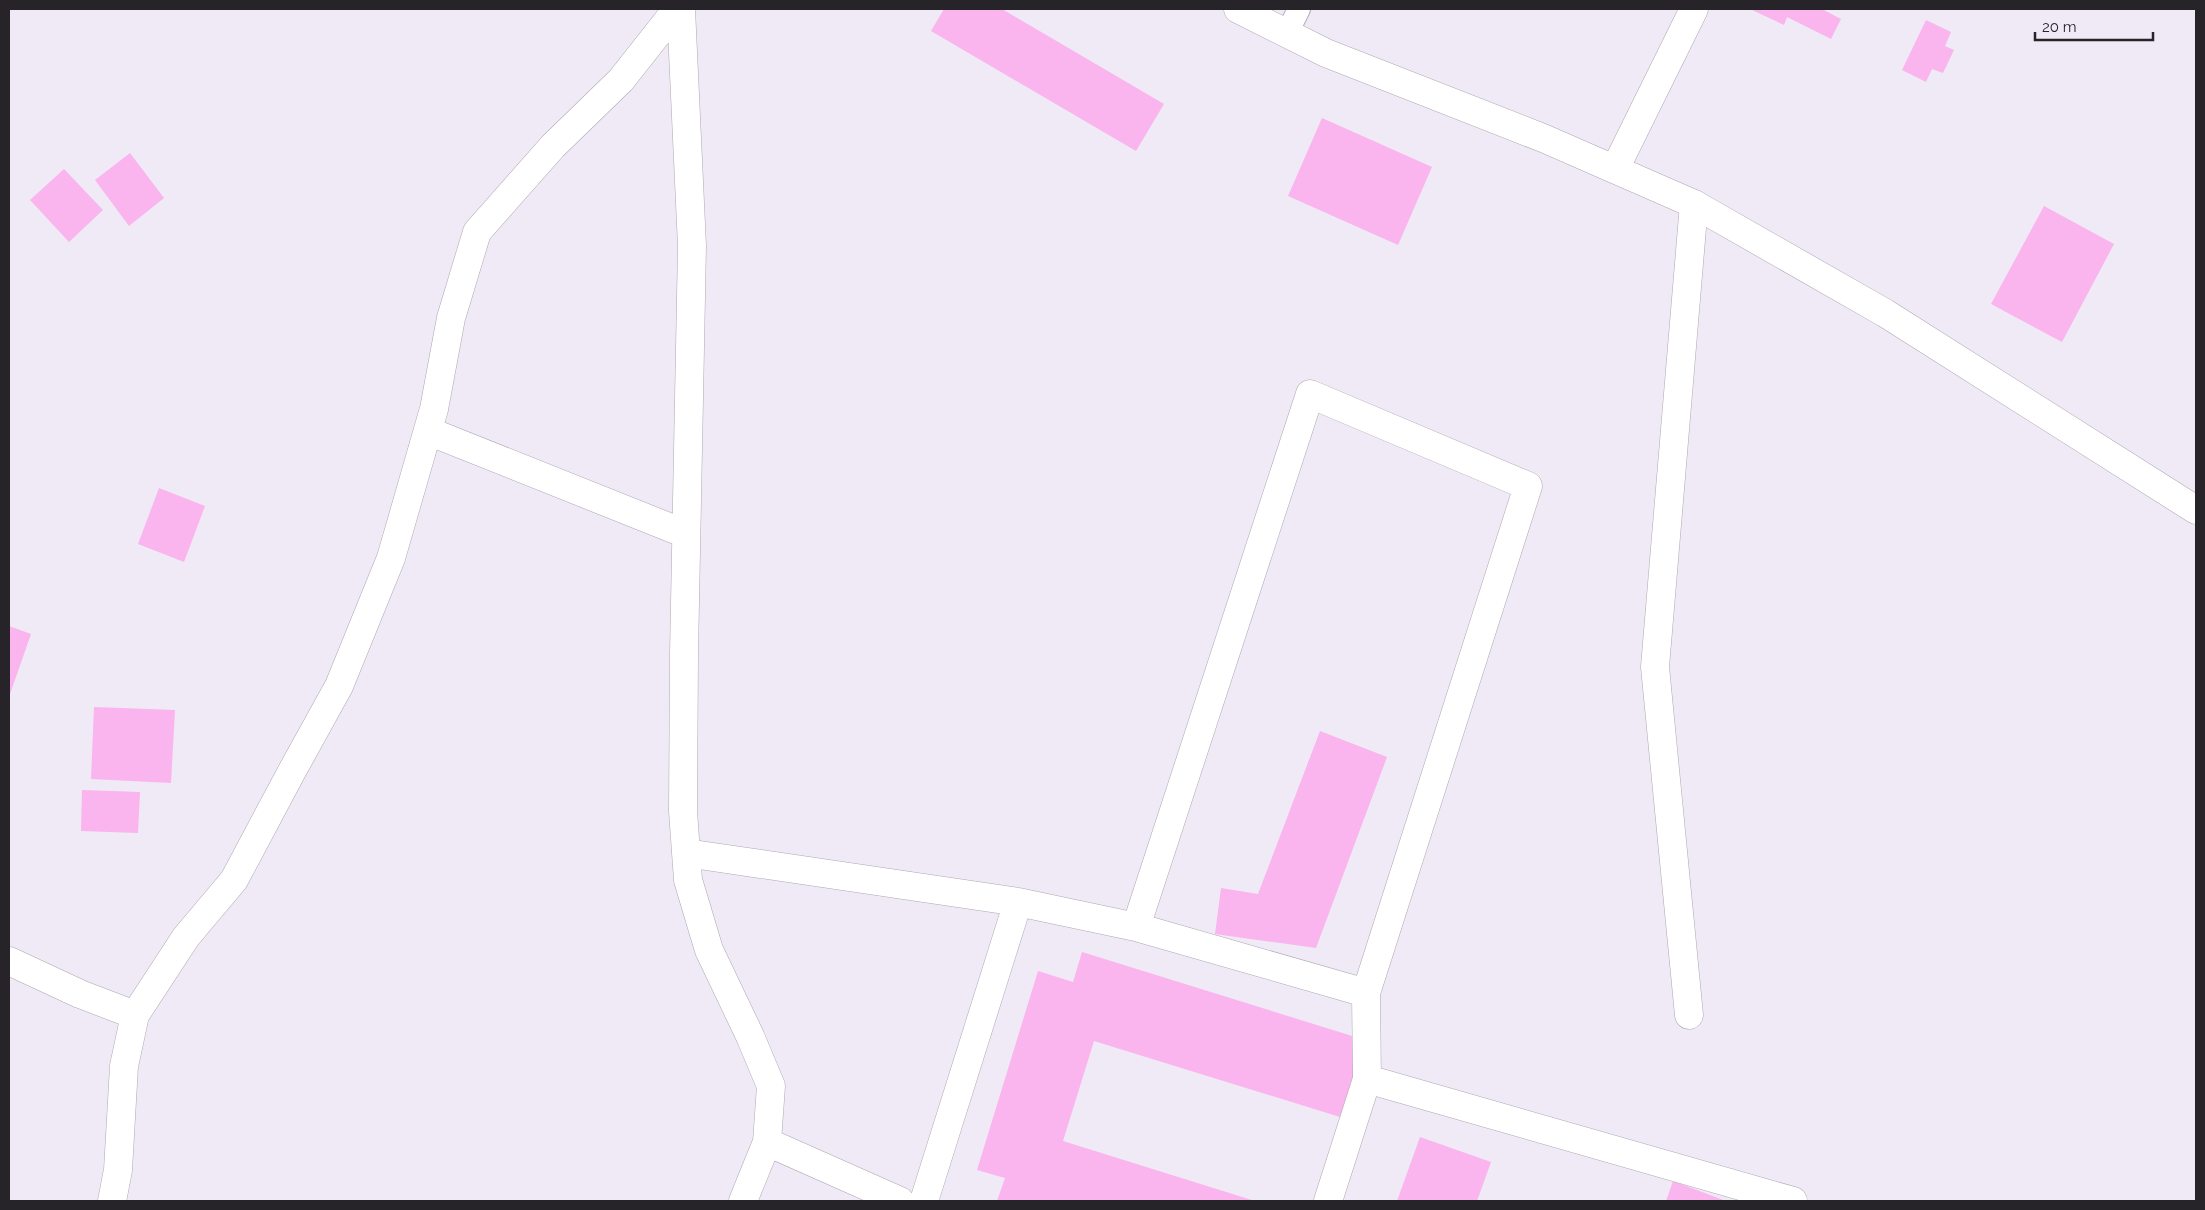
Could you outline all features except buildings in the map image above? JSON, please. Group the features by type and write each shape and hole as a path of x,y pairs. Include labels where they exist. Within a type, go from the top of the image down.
{"street":[{"path":"112,1201 118,1170 124,1066 136,1014 186,936 234,880 339,686 391,558 434,409 451,318 477,232 553,146 621,80 677,9"},
{"path":"682,9 692,246 686,534 684,811 686,852 688,880 708,950 750,1036 771,1086 767,1142 742,1201"},
{"path":"1238,9 1326,53 1543,138 1694,204 1884,313 2196,510"},
{"path":"1614,169 1694,9"},
{"path":"1689,1015 1655,667 1694,204"},
{"path":"1136,927 1310,394 1528,486 1366,993 1367,1079 1328,1201"},
{"path":"428,431 686,534"},
{"path":"686,852 1018,902 1136,927 1366,993"},
{"path":"924,1201 1018,902"},
{"path":"9,961 80,994 136,1014"},
{"path":"1367,1079 1793,1201"},
{"path":"767,1142 900,1201"},
{"path":"855,1181 878,1201"}],"lane":[{"path":"1287,33 1300,9"}]}
